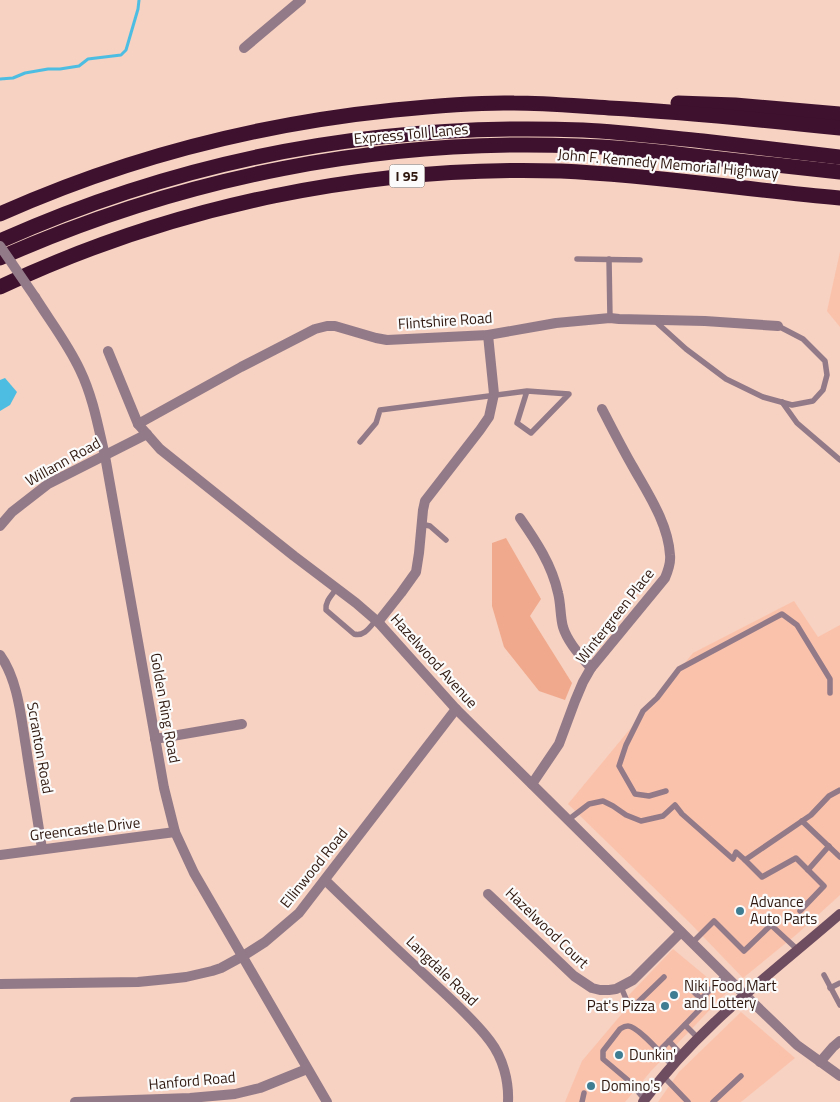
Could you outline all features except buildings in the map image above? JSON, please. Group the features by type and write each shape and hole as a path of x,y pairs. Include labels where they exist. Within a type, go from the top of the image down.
{"highway":[{"path":"0,214 34,198 106,172 190,147 260,130 346,115 433,106 585,101 725,104 840,114"},
{"path":"514,102 657,111 840,128"},
{"name":"Express Toll Lanes","path":"0,241 95,202 186,174 296,149 399,134 503,129 592,130 840,157"},
{"name":"Express Toll Lanes","path":"0,258 82,224 174,194 276,169 383,152 479,145 582,146 651,151 840,172"},
{"name":"John F. Kennedy Memorial Highway","path":"0,287 81,252 201,214 282,194 386,179 473,172 568,172 656,178 837,199"}],"main road":[{"path":"644,1101 672,1065 698,1038 840,914"}],"street":[{"path":"244,48 301,0"},
{"name":"Golden Ring Road","path":"0,246 56,329 80,369 95,410 105,456 164,788 175,832 194,873 327,1102"},
{"name":"Flintshire Road","path":"138,424 315,328 327,326 335,326 387,340 488,334 556,323 610,318 705,321 778,326"},
{"path":"377,621 416,572 425,501 488,416 494,394 488,334"},
{"name":"Hazelwood Avenue","path":"108,351 138,424 160,449 377,621 456,709 724,975 797,1045 840,1076"},
{"name":"Wintergreen Place","path":"532,784 559,744 583,682 591,668 665,578 669,567 669,544 655,508 602,409"},
{"name":"Willann Road","path":"0,526 12,512 39,490 147,434"},
{"path":"520,518 549,566 558,593 563,627 568,638 591,668"},
{"name":"Scranton Road","path":"0,655 13,681 24,735 42,849"},
{"name":"Ellinwood Road","path":"0,984 138,982 186,977 221,968 243,956 271,938 299,913 456,709"},
{"path":"155,739 242,724"},
{"name":"Greencastle Drive","path":"0,855 175,832"},
{"name":"Langdale Road","path":"325,880 478,1026 497,1052 504,1068 508,1102"},
{"name":"Hazelwood Court","path":"488,894 583,983 600,990 621,987"},
{"path":"621,987 633,980 682,932"},
{"path":"820,1062 840,1041"},
{"name":"Hanford Road","path":"75,1102 190,1098 235,1094 260,1088 308,1069"}],"lane":[{"path":"577,259 640,260"},
{"path":"609,259 610,318"},
{"path":"654,320 686,349 726,379 763,397 792,405 813,401 823,390 827,375 825,360 803,339 778,326"},
{"path":"360,442 376,423 380,410 527,391 569,394 530,433 517,423 527,391"},
{"path":"782,402 797,424 840,460"},
{"path":"421,524 430,526 446,540"},
{"path":"337,588 326,602 326,610 354,634 363,634 377,621"},
{"path":"666,791 649,796 635,794 620,766 626,745 643,711 657,698 679,669 782,614 797,625 830,679 830,693"},
{"path":"745,860 811,815 829,796 840,790"},
{"path":"568,820 589,804 602,801 626,815 641,821 663,816 675,805 682,814 732,859 736,852 762,877 796,858 824,886 800,910"},
{"path":"802,821 840,857"},
{"path":"808,870 829,846"},
{"path":"692,943 714,922 744,951 771,925 798,950"},
{"path":"701,999 724,975"},
{"path":"824,976 840,1006"},
{"path":"621,987 631,1006 664,977"},
{"path":"830,988 840,982"},
{"path":"659,1051 704,1006 701,999 689,987"},
{"path":"685,1025 698,1038"},
{"path":"644,1101 628,1082 603,1059 603,1051 620,1029 629,1026 637,1029 672,1065"},
{"path":"669,1041 682,1055"},
{"path":"663,1076 688,1102"},
{"path":"713,1102 741,1076"},
{"path":"582,1102 584,1093"}],"shaded area":[{"path":"840,252 840,327 827,311"},
{"path":"506,538 541,599 530,616 572,683 565,700 539,691 504,647 492,606 492,543"},
{"path":"794,601 818,637 840,625 840,895 797,934 743,978 691,924 568,804 693,653"},
{"path":"673,949 726,993 651,1071 625,1102 565,1102 582,1061 626,1009 629,995"},
{"path":"741,1012 795,1058 741,1102 658,1102 679,1072"}],"water":[{"path":"5,378 17,392 10,405 0,411 0,380"}],"waterway":[{"path":"0,79 13,78 25,73 48,69 79,66 88,59 121,55 126,50 139,0"}],"place":[{"name":"Advance Auto Parts","path":"740,911"},
{"name":"Niki Food Mart and Lottery","path":"674,995"},
{"name":"Pat's Pizza","path":"665,1006"},
{"name":"Dunkin'","path":"619,1055"},
{"name":"Domino's","path":"591,1086"}]}
